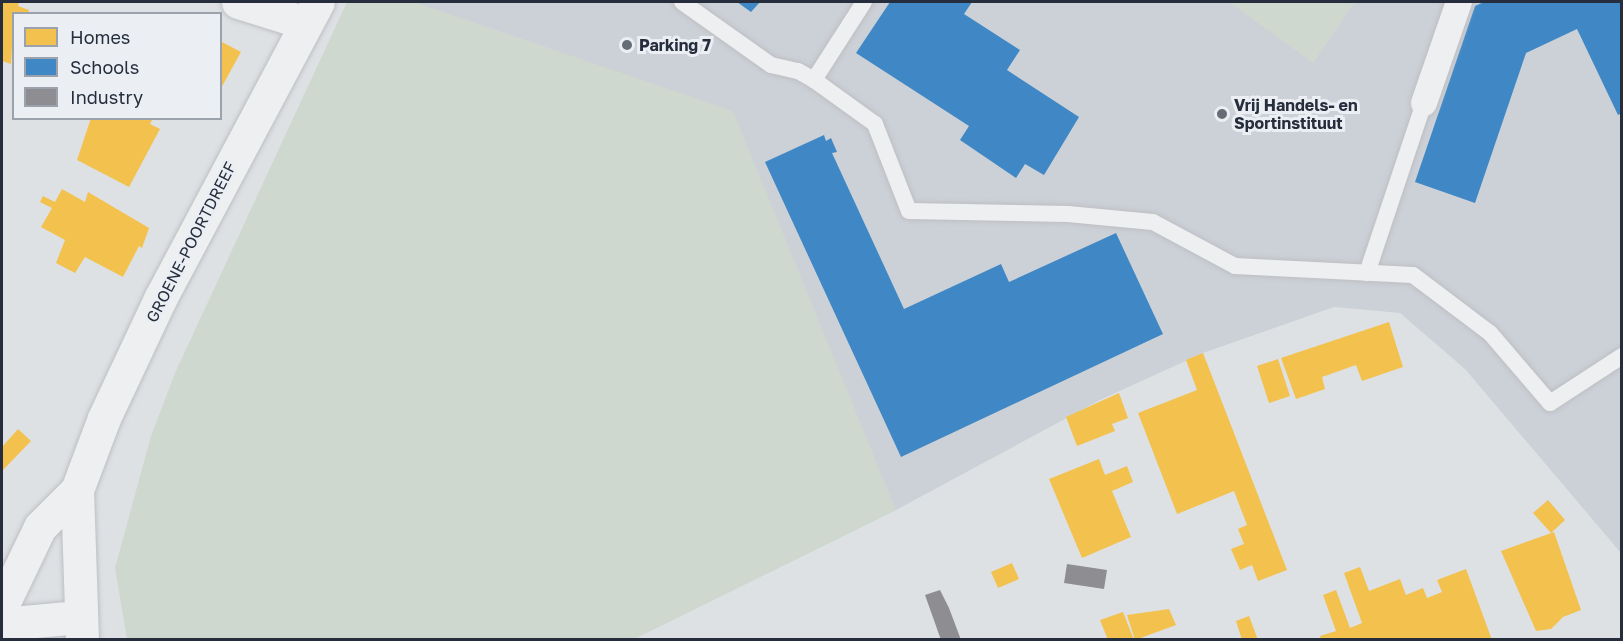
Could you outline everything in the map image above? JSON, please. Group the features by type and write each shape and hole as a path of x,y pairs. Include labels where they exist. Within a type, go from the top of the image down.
{"street":[{"path":"238,2 312,12"},
{"path":"1424,103 1459,2"},
{"name":"GROENE-POORTDREEF","path":"80,628 77,490 104,418 160,299 312,12"},
{"name":"GROENE-POORTDREEF","path":"2,606 40,527 77,490"},
{"path":"2,624 80,628"}],"lane":[{"path":"682,2 771,65 798,71 875,124 909,211 1068,214 1153,222 1235,266 1413,275 1490,333 1550,403 1622,356"},
{"path":"814,81 864,2"},
{"path":"1367,273 1424,103"}],"shaded area":[{"path":"347,2 414,2 733,111 896,510 634,639 127,639 115,568 151,436 175,373"},
{"path":"359,2 1621,2 1621,553 1465,369 1400,313 1334,307 1203,353 1102,399 896,510 634,639"},
{"path":"1229,2 1355,2 1313,63"}],"building: Homes":[{"path":"2,2 19,2 18,6 29,10 28,12 12,12 11,64 2,61"},
{"path":"222,42 241,52 222,86"},
{"path":"90,120 152,120 150,124 160,129 129,187 77,160"},
{"path":"62,189 85,202 88,192 149,228 142,248 139,246 123,277 85,257 75,273 56,263 65,240 41,227 52,208 40,202 43,196 55,202"},
{"path":"1389,322 1403,367 1362,381 1356,365 1322,377 1325,389 1296,399 1281,358"},
{"path":"1203,353 1287,570 1258,581 1252,565 1240,570 1231,549 1244,544 1238,529 1247,525 1234,491 1177,514 1138,413 1197,390 1186,360"},
{"path":"1278,359 1290,396 1269,403 1257,366"},
{"path":"1119,393 1128,418 1112,424 1115,431 1077,446 1066,417"},
{"path":"18,429 31,441 2,471 2,447"},
{"path":"1099,459 1105,475 1127,466 1133,482 1112,491 1131,537 1082,558 1049,479"},
{"path":"1548,500 1565,520 1551,533 1533,513"},
{"path":"1554,532 1581,610 1563,617 1551,629 1536,631 1501,551"},
{"path":"1012,563 1019,579 998,588 991,572"},
{"path":"1360,567 1369,591 1400,579 1406,595 1423,588 1427,598 1442,592 1437,580 1466,569 1492,640 1321,640 1320,636 1336,631 1323,595 1336,590 1350,628 1362,623 1344,573"},
{"path":"1169,609 1176,625 1135,640 1127,615"},
{"path":"1123,612 1134,640 1108,640 1100,620"},
{"path":"1249,616 1258,640 1242,640 1236,621"}],"building: Schools":[{"path":"737,2 760,2 751,12"},
{"path":"890,2 972,2 964,14 1020,50 1007,70 1079,117 1044,175 1025,164 1016,178 960,140 969,126 856,53"},
{"path":"1484,2 1622,2 1622,113 1618,115 1577,29 1526,53 1475,203 1415,182 1475,6"},
{"path":"824,135 826,141 831,138 837,152 832,153 904,309 1001,264 1009,282 1116,233 1163,334 901,457 765,162"}],"building: Industry":[{"path":"1067,564 1107,570 1104,589 1064,583"},
{"path":"940,590 961,640 941,640 925,595"}],"place":[{"name":"Parking 7","path":"627,45"},
{"name":"Vrij Handels- en Sportinstituut","path":"1222,114"}]}
